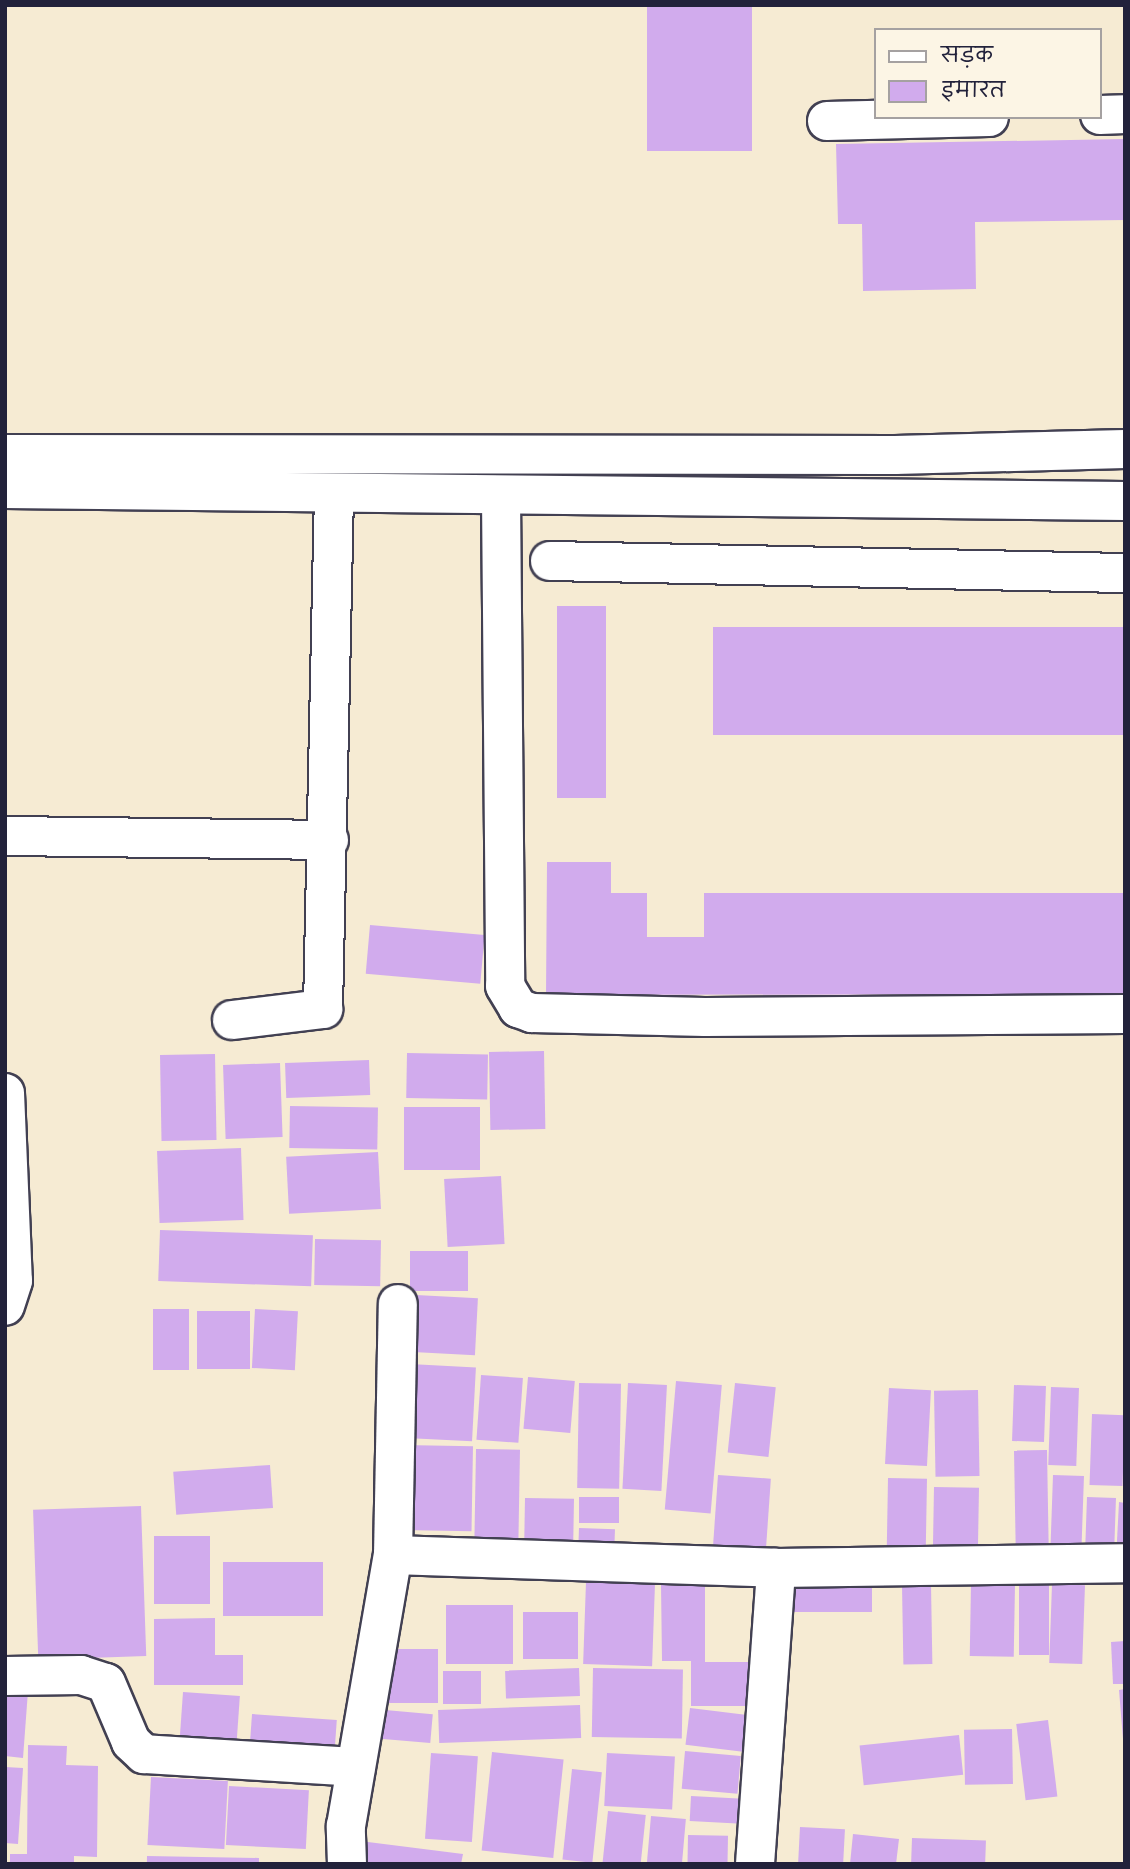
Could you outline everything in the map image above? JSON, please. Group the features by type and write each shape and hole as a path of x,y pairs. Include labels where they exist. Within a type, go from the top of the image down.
{"street":[{"path":"1102,115 1125,114"},
{"path":"827,121 908,119"},
{"path":"5,454 895,455 1125,449"},
{"path":"5,489 1125,501"},
{"path":"232,1020 323,1009 329,840 334,494"},
{"path":"501,495 505,986 518,1008 532,1013 705,1017 1125,1014"},
{"path":"550,561 1125,573"},
{"path":"5,836 329,840"},
{"path":"5,1093 13,1281 5,1306"},
{"path":"347,1864 346,1826 393,1555 398,1304"},
{"path":"393,1555 776,1568 1125,1563"},
{"path":"755,1864 776,1568"},
{"path":"5,1676 81,1675 106,1683 131,1742 144,1754 356,1767"}],"building":[{"path":"647,5 752,5 752,151 647,151"},
{"path":"1125,139 1125,220 975,222 976,289 863,291 862,224 838,224 836,144"},
{"path":"557,606 606,606 606,798 557,798"},
{"path":"713,627 1125,627 1125,735 713,735"},
{"path":"547,862 611,862 611,893 647,893 647,937 704,937 704,893 1125,893 1125,994 546,995"},
{"path":"370,925 485,935 480,984 366,974"},
{"path":"544,1051 545,1129 490,1130 489,1052"},
{"path":"407,1053 488,1054 487,1099 406,1098"},
{"path":"215,1054 217,1140 162,1141 160,1055"},
{"path":"369,1060 370,1095 286,1098 285,1063"},
{"path":"280,1063 283,1137 226,1139 223,1065"},
{"path":"290,1106 378,1108 377,1150 289,1148"},
{"path":"404,1107 480,1107 480,1170 404,1170"},
{"path":"241,1148 244,1220 160,1223 157,1151"},
{"path":"378,1152 381,1209 289,1214 286,1157"},
{"path":"501,1176 505,1244 448,1247 444,1179"},
{"path":"160,1230 313,1235 311,1286 158,1281"},
{"path":"315,1239 381,1240 380,1286 314,1285"},
{"path":"410,1251 468,1251 468,1291 410,1291"},
{"path":"416,1295 478,1298 475,1355 413,1352"},
{"path":"153,1309 189,1309 189,1370 153,1370"},
{"path":"255,1309 298,1311 295,1370 252,1368"},
{"path":"197,1311 250,1311 250,1369 197,1369"},
{"path":"410,1364 476,1367 472,1441 406,1438"},
{"path":"481,1375 523,1378 518,1443 476,1440"},
{"path":"528,1377 575,1381 570,1433 523,1429"},
{"path":"676,1381 722,1385 711,1514 665,1510"},
{"path":"579,1383 621,1384 619,1489 577,1488"},
{"path":"628,1383 667,1385 661,1491 622,1489"},
{"path":"735,1383 776,1387 768,1457 728,1453"},
{"path":"1014,1385 1046,1386 1044,1442 1012,1441"},
{"path":"1051,1387 1079,1388 1076,1466 1048,1465"},
{"path":"889,1388 931,1390 927,1466 885,1464"},
{"path":"978,1390 980,1476 936,1477 934,1391"},
{"path":"1092,1414 1125,1415 1123,1486 1090,1485"},
{"path":"403,1445 473,1446 472,1531 402,1530"},
{"path":"476,1449 520,1450 518,1546 474,1545"},
{"path":"1047,1450 1049,1548 1016,1549 1014,1451"},
{"path":"270,1465 273,1508 176,1515 173,1472"},
{"path":"718,1475 771,1479 765,1562 712,1559"},
{"path":"1053,1475 1084,1476 1081,1553 1050,1552"},
{"path":"888,1478 927,1479 926,1556 887,1555"},
{"path":"934,1487 979,1488 978,1562 933,1561"},
{"path":"579,1497 619,1497 619,1523 579,1523"},
{"path":"1087,1497 1116,1498 1114,1559 1085,1558"},
{"path":"525,1498 574,1499 573,1551 524,1550"},
{"path":"1119,1502 1125,1503 1125,1561 1116,1560"},
{"path":"141,1506 146,1656 38,1660 33,1510"},
{"path":"579,1528 615,1529 614,1553 578,1552"},
{"path":"154,1536 210,1536 210,1604 154,1604"},
{"path":"223,1562 323,1562 323,1616 223,1616"},
{"path":"586,1582 655,1584 652,1666 583,1664"},
{"path":"971,1584 1015,1585 1014,1657 970,1656"},
{"path":"1019,1584 1049,1584 1049,1655 1019,1655"},
{"path":"1052,1584 1085,1585 1082,1664 1049,1663"},
{"path":"661,1585 705,1586 705,1662 756,1662 757,1706 691,1706 691,1661 662,1661"},
{"path":"782,1585 872,1585 872,1612 782,1612"},
{"path":"931,1585 932,1664 903,1664 902,1586"},
{"path":"446,1605 513,1605 513,1664 446,1664"},
{"path":"523,1612 578,1612 578,1659 523,1659"},
{"path":"215,1618 215,1655 243,1655 243,1685 154,1685 154,1619"},
{"path":"1125,1641 1125,1684 1113,1684 1111,1642"},
{"path":"378,1649 438,1649 438,1703 378,1703"},
{"path":"579,1668 580,1696 506,1699 505,1671"},
{"path":"593,1668 683,1670 682,1739 592,1737"},
{"path":"443,1671 481,1671 481,1704 443,1704"},
{"path":"5,1689 28,1691 23,1758 5,1756"},
{"path":"1125,1689 1125,1739 1123,1739 1119,1690"},
{"path":"183,1692 240,1696 236,1753 179,1749"},
{"path":"580,1705 581,1738 439,1743 438,1710"},
{"path":"690,1708 759,1717 755,1753 685,1745"},
{"path":"374,1709 433,1714 430,1743 371,1738"},
{"path":"252,1714 337,1720 334,1756 249,1750"},
{"path":"1048,1720 1057,1796 1026,1800 1016,1724"},
{"path":"1012,1729 1013,1784 965,1785 964,1730"},
{"path":"959,1735 963,1775 864,1785 860,1745"},
{"path":"28,1745 67,1746 66,1765 98,1766 97,1857 74,1856 74,1864 10,1864 10,1854 27,1854"},
{"path":"685,1751 741,1756 737,1794 682,1789"},
{"path":"492,1752 564,1760 553,1858 482,1850"},
{"path":"431,1753 478,1756 472,1842 425,1839"},
{"path":"607,1753 675,1757 672,1809 604,1806"},
{"path":"5,1767 23,1768 18,1844 5,1843"},
{"path":"572,1769 602,1772 592,1863 562,1860"},
{"path":"151,1777 228,1781 224,1849 147,1845"},
{"path":"229,1786 309,1790 306,1849 226,1845"},
{"path":"691,1796 743,1799 742,1824 690,1821"},
{"path":"608,1811 646,1815 641,1864 602,1864"},
{"path":"651,1816 686,1819 682,1864 647,1864"},
{"path":"800,1827 845,1829 843,1864 798,1864"},
{"path":"853,1834 899,1839 896,1864 850,1864"},
{"path":"688,1835 728,1836 727,1864 687,1864"},
{"path":"912,1838 986,1841 985,1864 911,1864"},
{"path":"360,1841 463,1854 461,1864 357,1864"},
{"path":"147,1856 259,1858 259,1864 147,1864"}]}
